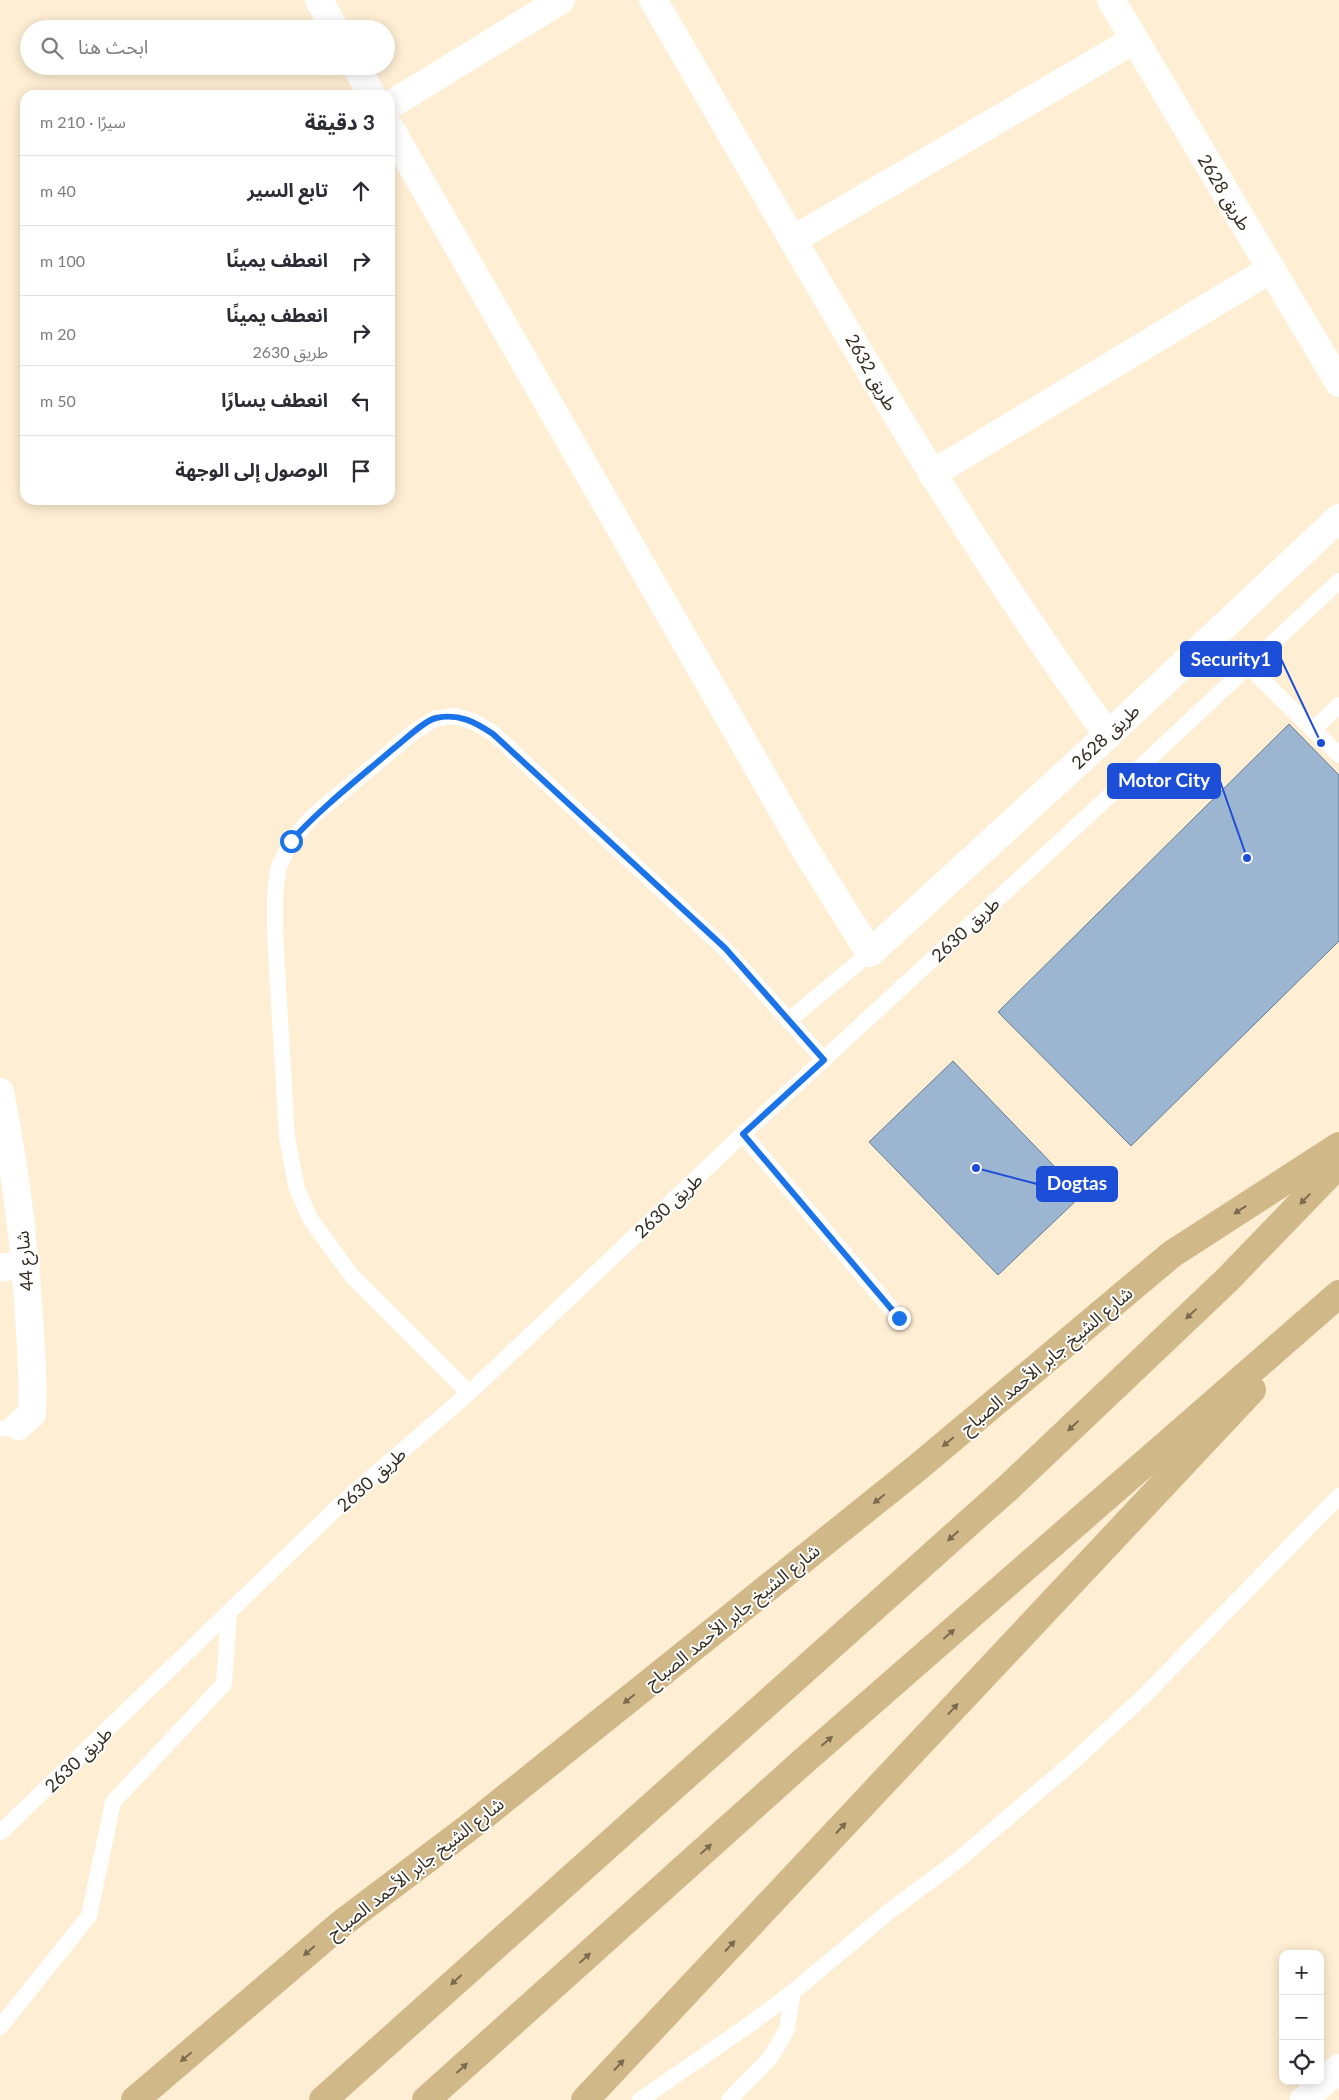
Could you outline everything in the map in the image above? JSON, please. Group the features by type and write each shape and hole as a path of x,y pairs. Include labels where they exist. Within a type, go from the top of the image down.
{"main road":[{"name":"شارع الشيخ جابر الأحمد الصباح","path":"135,2100 341,1924 472,1825 901,1481 1172,1254 1339,1146"},
{"path":"323,2100 1010,1486 1228,1279 1339,1164"},
{"path":"426,2100 813,1753 1339,1294"},
{"path":"585,2100 1339,1298"}],"street":[{"path":"319,0 330,20"},
{"path":"395,102 561,0"},
{"name":"طريق 2632","path":"653,0 932,474 1052,658 1108,735"},
{"name":"طريق 2628","path":"1111,0 1339,383"},
{"path":"794,239 1134,40"},
{"path":"361,75 369,90"},
{"path":"395,137 803,846 870,952"},
{"path":"932,474 1271,269"},
{"name":"طريق 2628","path":"870,952 1108,735 1339,518"},
{"name":"شارع 44","path":"0,1092 6,1150 13,1266 34,1391 32,1414 9,1427"},
{"path":"1304,2100 1339,2068"}],"lane":[{"name":"طريق 2630","path":"1,1832 343,1502 469,1393 743,1134 1339,581"},
{"path":"1248,666 1339,755"},
{"path":"1312,730 1339,705"},
{"path":"469,1393 352,1276 311,1220 297,1189 287,1138 275,933 275,895 278,869 291,841 313,816 414,732 434,719 455,716 474,722 493,734 725,948 824,1060"},
{"path":"789,1020 870,952"},
{"path":"743,1134 899,1318"},
{"path":"640,2100 745,2028 792,1992 891,1910 957,1861 1074,1761 1144,1696 1339,1496"},
{"path":"0,2027 88,1916 113,1802 224,1684 229,1613"},
{"path":"729,2100 771,2057 788,2029 792,1992"}],"building":[{"path":"1289,724 1339,775 1339,941 1131,1146 998,1012"},
{"path":"953,1061 1082,1195 998,1275 869,1142"}],"place":[{"name":"Security1","path":"1321,743"},
{"name":"Motor City","path":"1247,858"},
{"name":"Dogtas","path":"976,1168"}],"route":[{"path":"291,841 313,816 414,732 434,719 455,716 474,722 493,734 725,948 824,1060 743,1134 899,1318"}]}
